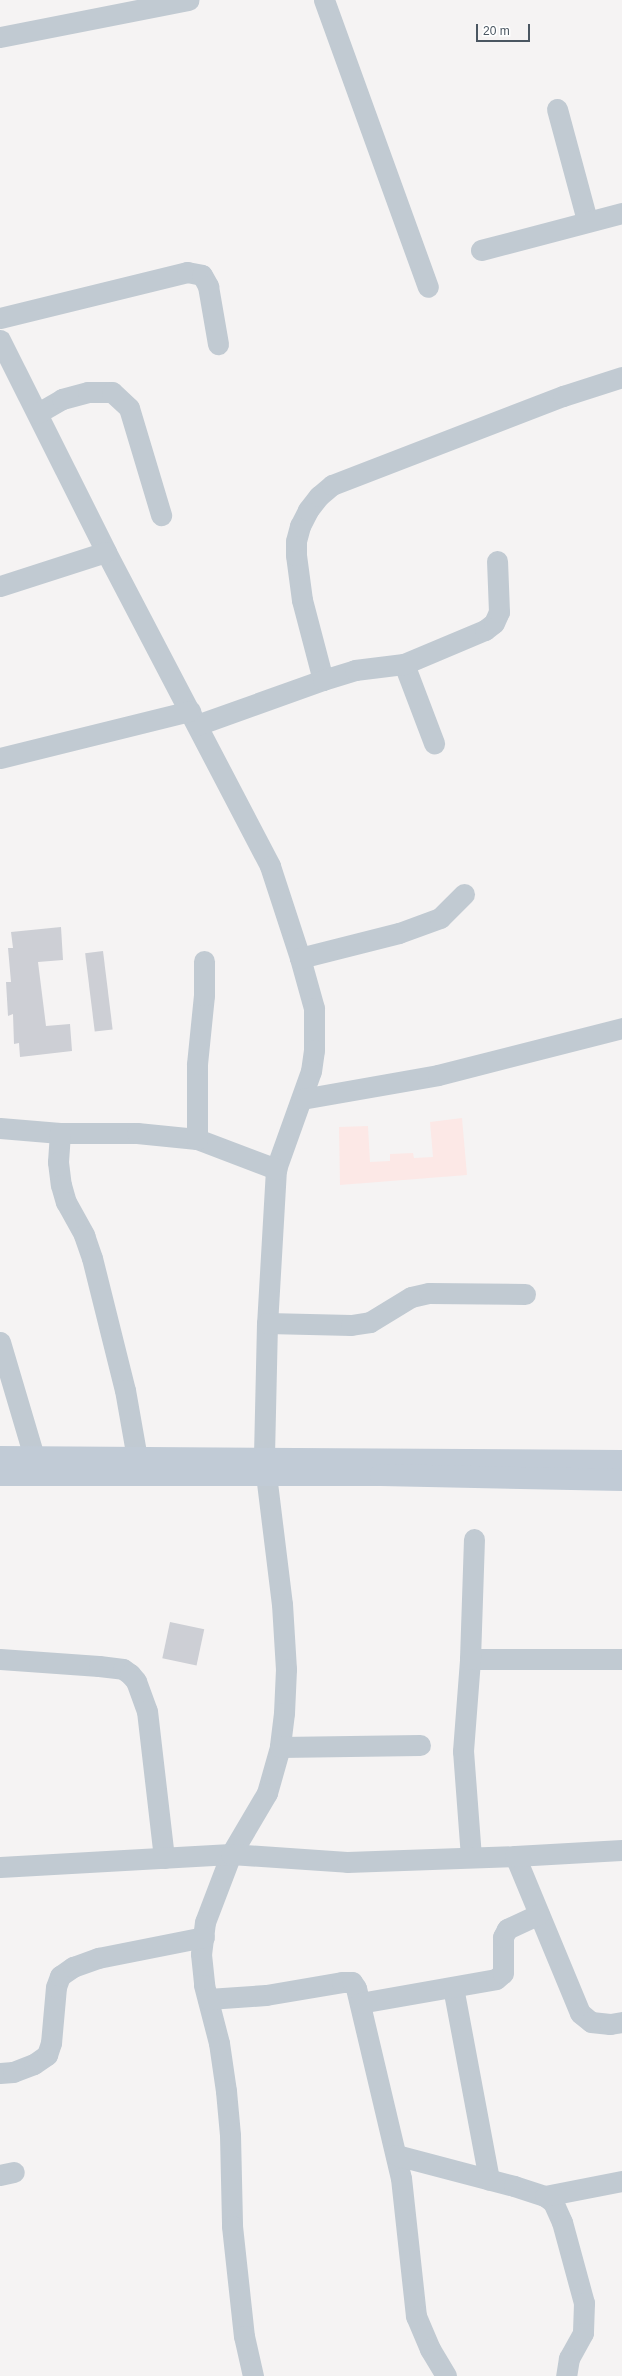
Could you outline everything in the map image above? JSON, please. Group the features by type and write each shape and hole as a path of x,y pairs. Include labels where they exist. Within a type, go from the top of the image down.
{"main road":[{"path":"0,1457 137,1458 381,1475 622,1480"},
{"path":"0,1475 264,1467 622,1461"}],"street":[{"path":"0,37 164,2 188,0"},
{"path":"324,0 428,287"},
{"path":"557,109 587,220"},
{"path":"480,250 587,220 622,213"},
{"path":"0,318 187,272 202,275 208,286 218,344"},
{"path":"0,340 38,413 106,552 270,866 300,958 314,1008 315,1029 313,1057 302,1099 276,1169 267,1323 264,1467 282,1604 286,1669 284,1712 280,1747 267,1793 231,1854 206,1922 202,1954 204,1984 219,2043 226,2091 230,2135 232,2226 244,2336 253,2376"},
{"path":"323,680 302,600 296,555 296,541 300,526 308,510 319,496 332,485 563,396 622,377"},
{"path":"38,413 62,399 88,392 112,392 129,408 161,515"},
{"path":"0,586 106,552"},
{"path":"0,758 194,718 356,670 404,664 474,635 494,623 499,612 500,598 497,561"},
{"path":"404,664 434,743"},
{"path":"300,958 399,933 440,918 464,894"},
{"path":"197,1139 197,1064 204,995 204,960"},
{"path":"302,1099 438,1075 622,1028"},
{"path":"0,1128 60,1133 137,1133 197,1139 276,1169"},
{"path":"60,1133 58,1162 61,1185 66,1202 84,1235 92,1258 125,1390 137,1458"},
{"path":"267,1323 351,1326 370,1322 411,1297 429,1293 525,1294"},
{"path":"0,1342 34,1457"},
{"path":"471,1857 463,1751 470,1659 474,1539"},
{"path":"0,1659 99,1666 123,1670 130,1674 136,1681 147,1711 164,1858"},
{"path":"470,1659 622,1659"},
{"path":"280,1747 420,1745"},
{"path":"0,1867 231,1854 347,1862 515,1856 622,1850"},
{"path":"515,1856 580,2012 591,2022 610,2024 622,2022"},
{"path":"360,2003 496,1979 503,1973 503,1937 507,1929 539,1914"},
{"path":"0,2073 13,2072 34,2064 47,2055 51,2043 56,1987 60,1976 73,1967 98,1958 204,1937"},
{"path":"208,1999 266,1995 352,1982 356,1988 401,2178 416,2316 430,2349 446,2376"},
{"path":"453,1987 489,2180"},
{"path":"396,2155 545,2196 553,2202 562,2222 584,2303 582,2333 569,2358 566,2376"},
{"path":"545,2196 622,2181"}],"shaded area":[{"path":"462,1118 467,1175 340,1185 339,1127 368,1126 370,1162 390,1161 390,1154 413,1153 414,1158 433,1157 430,1122"}],"building":[{"path":"61,927 63,960 38,962 46,1026 70,1024 72,1051 20,1057 19,1043 14,1044 13,1014 8,1016 6,982 11,982 8,948 13,948 11,932"},
{"path":"103,951 113,1029 95,1032 85,953"},
{"path":"170,1622 204,1629 197,1665 162,1658"}]}
